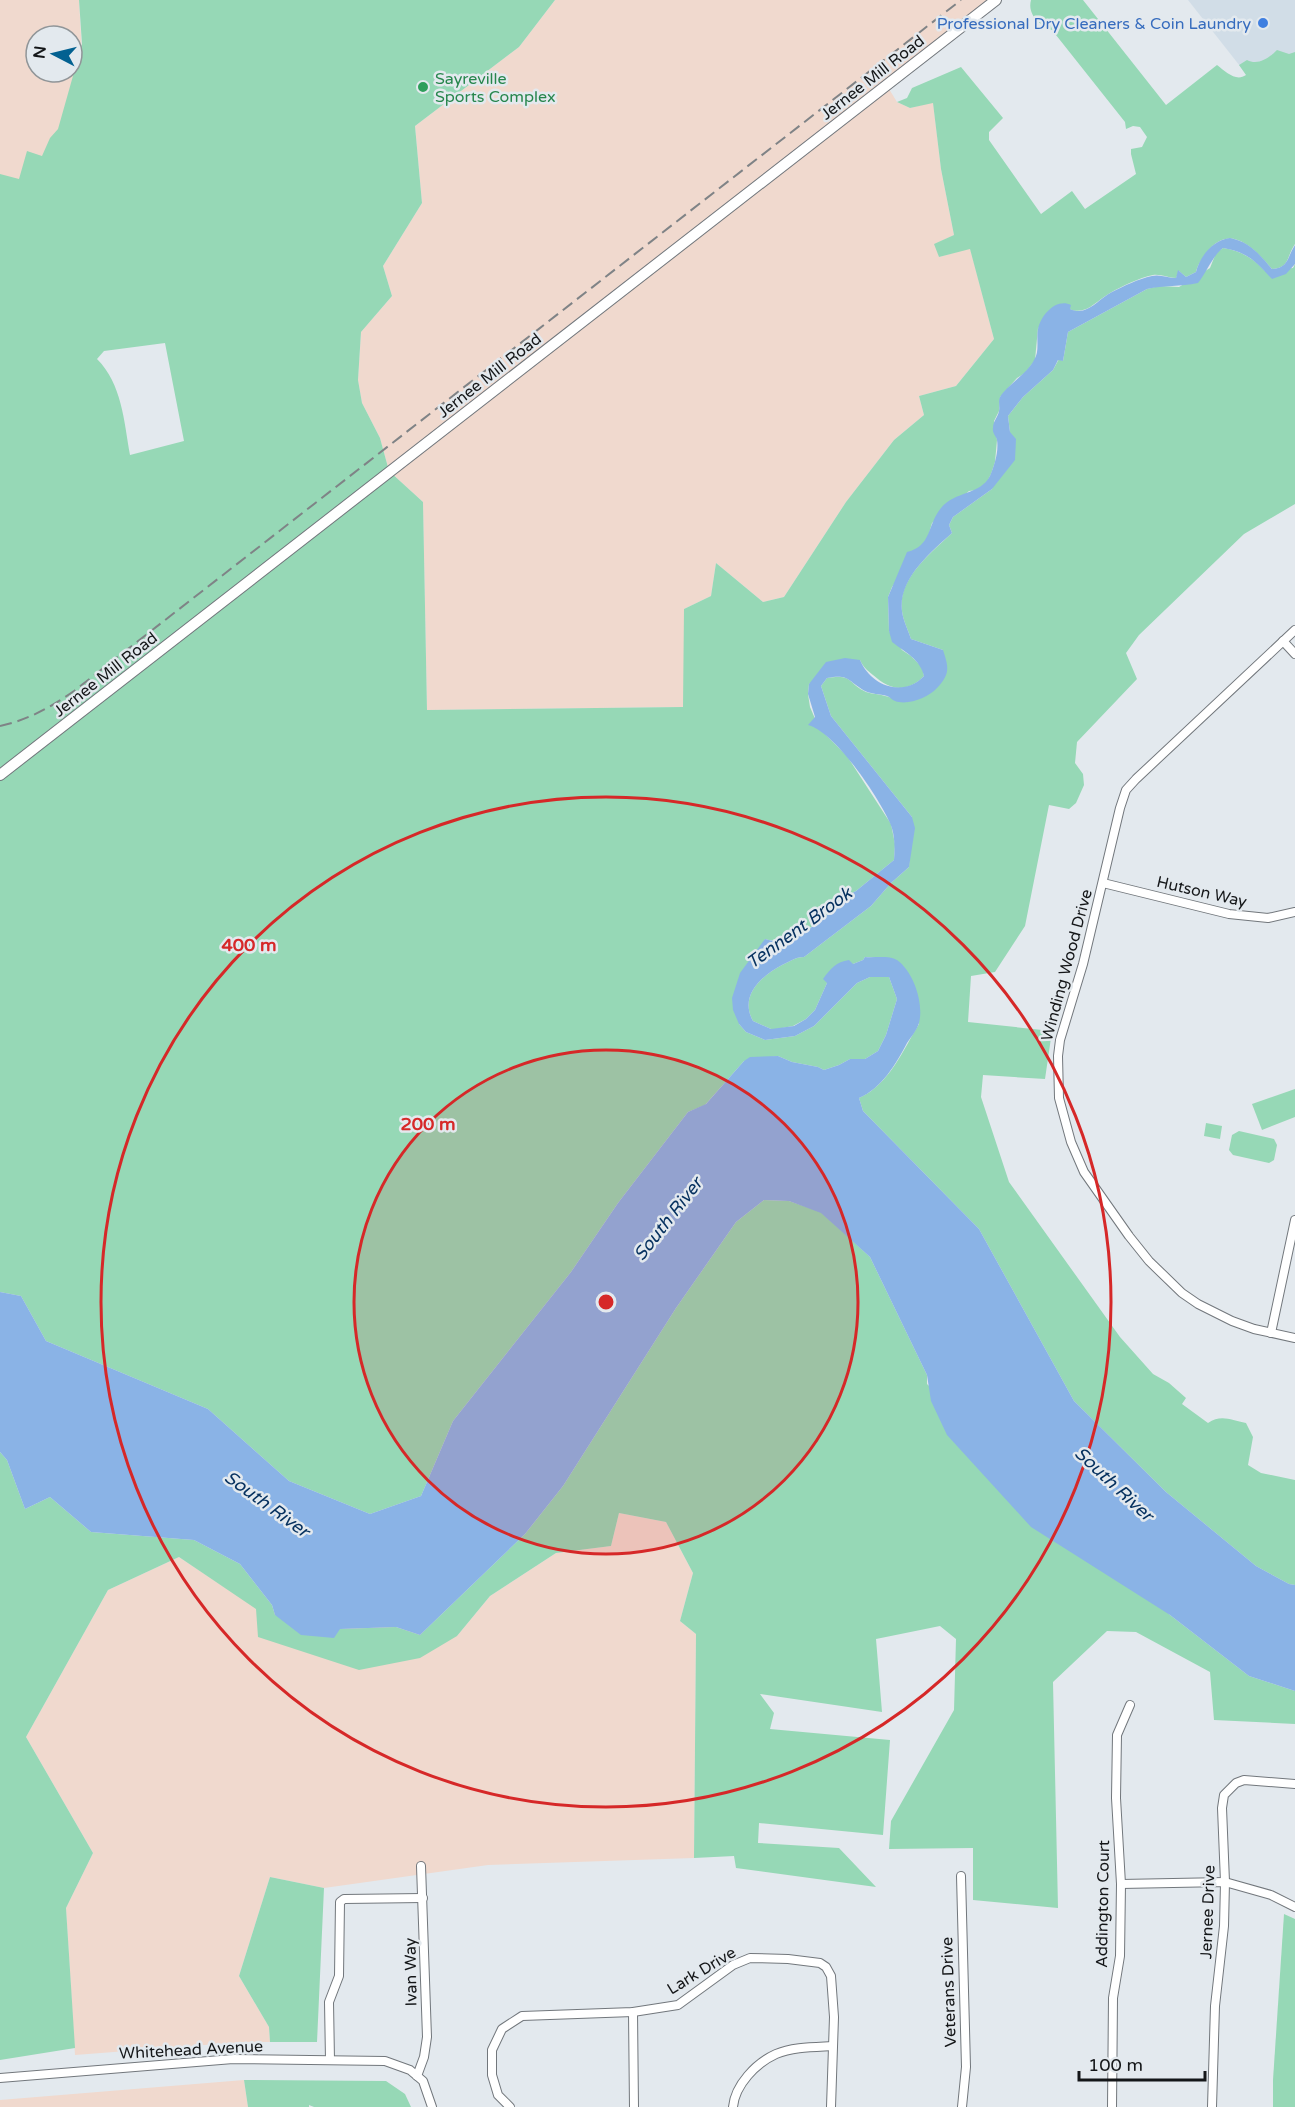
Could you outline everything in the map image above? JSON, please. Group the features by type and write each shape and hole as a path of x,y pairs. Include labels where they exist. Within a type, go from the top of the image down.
{"street":[{"name":"Jernee Mill Road","path":"0,775 996,0"},
{"name":"Winding Wood Drive","path":"1295,630 1136,778 1126,790 1058,1056 1059,1098 1071,1142 1084,1172 1149,1261 1172,1284 1198,1304 1254,1329 1295,1338"},
{"path":"1283,641 1295,654"},
{"name":"Hutson Way","path":"1103,883 1229,914 1268,918 1295,912"},
{"path":"1271,1333 1295,1220"},
{"name":"Addington Court","path":"1112,2107 1113,1998 1119,1956 1121,1884 1116,1798 1117,1735 1130,1705"},
{"name":"Jernee Drive","path":"1212,2107 1215,2006 1222,1951 1225,1882 1222,1808 1224,1796 1236,1783 1244,1780 1295,1784"},
{"name":"Ivan Way","path":"417,2076 424,2057 427,2037 422,1866"},
{"name":"Veterans Drive","path":"961,1876 966,2067 962,2107"},
{"path":"1121,1884 1225,1882 1271,1895 1295,1907"},
{"path":"330,2060 329,2002 339,1976 340,1902 344,1899 423,1898"},
{"name":"Lark Drive","path":"510,2107 498,2095 492,2075 492,2050 502,2029 522,2016 633,2012 678,2005 733,1965 750,1958 820,1963 826,1967 831,1976 834,2017 831,2107"},
{"path":"623,2107 634,2107 633,2012"},
{"path":"733,2107 743,2080 759,2065 776,2054 805,2048 832,2046"},
{"name":"Whitehead Avenue","path":"0,2078 233,2059 385,2061 410,2070 417,2076"},
{"path":"417,2076 423,2081 432,2107"}],"shaded area":[{"path":"0,0 79,0 80,24 24,24 24,84 84,84 87,143 0,263"},
{"path":"555,0 996,0 886,84 897,102 910,108 933,102 941,169 954,235 935,244 939,257 970,248 994,339 956,386 919,396 924,415 894,440 846,502 784,597 763,602 716,563 711,596 684,609 684,707 427,710 423,502 389,471 380,438 362,403 358,380 361,332 392,296 383,266 422,203 415,126 519,47"},
{"path":"1188,0 1295,0 1295,66 1247,75"},
{"path":"619,1513 666,1522 693,1573 680,1621 696,1634 694,1858 488,1865 324,1888 270,1877 239,1976 269,2027 270,2042 75,2055 66,1908 93,1853 26,1737 108,1590 179,1557 257,1609 457,1636 490,1596 556,1553 611,1546"},
{"path":"244,2080 248,2107 0,2107 0,2100"}],"green space":[{"path":"79,0 555,0 519,47 415,126 422,203 383,266 392,296 361,332 358,380 362,403 380,438 389,471 423,502 427,710 683,707 684,609 711,596 716,563 763,602 784,597 846,502 894,440 924,415 919,396 956,386 994,339 970,249 939,257 934,244 954,235 941,169 933,103 910,108 897,102 907,98 912,88 961,67 1003,118 989,132 989,140 1041,214 1072,191 1085,209 1136,174 1131,149 1142,147 1147,137 1140,127 1133,126 1126,129 1125,122 1052,30 1033,15 1031,0 1083,0 1166,105 1217,65 1231,75 1242,77 1246,75 1239,65 1247,60 1259,62 1277,50 1289,54 1295,52 1295,244 1285,264 1272,269 1250,246 1241,241 1224,239 1207,252 1196,272 1186,277 1179,271 1176,278 1153,275 1142,278 1115,290 1091,307 1081,311 1069,309 1038,328 1035,360 1000,397 999,411 994,421 997,440 995,462 987,482 977,490 969,491 932,523 928,537 892,587 888,597 889,631 902,650 922,667 924,676 911,686 892,687 879,680 864,667 860,660 809,684 810,707 819,728 847,756 891,824 895,844 894,860 856,891 838,901 839,906 804,932 775,941 765,939 739,1024 746,1032 765,1040 795,1036 814,1026 857,983 870,977 889,977 897,999 886,1035 878,1051 865,1059 850,1059 824,1070 778,1056 744,1061 705,1105 688,1112 618,1203 571,1272 453,1421 421,1496 370,1514 289,1481 208,1409 46,1341 21,1296 0,1292 0,174 19,179 27,151 42,156 50,138 58,129 71,84 84,84 84,24 81,24","holes":["165,343 184,441 130,455 124,416 117,391 97,359 104,351"]},
{"path":"1223,248 1246,256 1265,271 1293,268 1295,264 1295,504 1244,534 1139,635 1126,653 1137,679 1077,742 1075,763 1083,774 1084,785 1076,803 1069,809 1049,805 1025,926 995,972 971,976 968,1022 1052,1031 1045,1079 983,1075 981,1097 1009,1182 1120,1337 1153,1374 1169,1383 1186,1398 1182,1404 1208,1423 1222,1418 1246,1423 1253,1437 1248,1465 1261,1473 1295,1480 1295,1585 1256,1566 1166,1492 1074,1401 979,1229 863,1111 859,1098 879,1085 887,1076 919,1024 888,958 865,957 853,964 827,983 815,1010 806,1019 793,1026 771,1029 753,1021 749,1012 750,995 760,981 792,960 804,957 871,906 909,867 912,817 831,716 821,686 827,678 842,677 866,692 908,702 943,650 911,639 902,611 905,588 917,568 952,533 949,525 953,517 992,489 1010,432 1008,416 1023,397 1053,370 1059,359 1063,361 1068,332 1147,289 1159,286 1179,287 1210,268 1216,253"},
{"path":"1295,1089 1295,1117 1262,1130 1252,1104"},
{"path":"1206,1123 1222,1126 1220,1139 1204,1136"},
{"path":"1239,1131 1274,1139 1277,1145 1274,1160 1269,1163 1233,1155 1229,1150 1232,1135"},
{"path":"764,1200 789,1201 821,1212 870,1257 927,1375 927,1384 1170,1615 1249,1676 1295,1691 1295,1724 1214,1720 1210,1672 1136,1632 1107,1631 1053,1682 1058,1908 973,1900 973,1848 889,1849 891,1821 954,1710 956,1639 940,1626 876,1639 882,1712 760,1694 774,1713 770,1729 890,1740 883,1835 759,1823 758,1843 839,1848 876,1887 736,1868 734,1856 694,1858 696,1634 680,1621 693,1573 666,1522 619,1513 611,1546 556,1553 490,1596 457,1636 420,1658 359,1670 258,1637 256,1609 179,1557 108,1590 26,1737 93,1853 66,1908 75,2048 0,2060 0,1452 7,1460 25,1509 50,1497 91,1532 194,1540 240,1564 272,1605 275,1615 340,1629 396,1627 420,1635 525,1534 563,1486 676,1308 736,1222"},
{"path":"270,1877 324,1888 317,2042 270,2042 269,2027 239,1976"},
{"path":"1284,1914 1295,1919 1295,2107 1273,2107 1273,2080"},
{"path":"244,2080 386,2081 405,2094 411,2107 314,2107 309,2105 309,2107 248,2107"}],"water":[{"name":"South River","path":"1230,238 1249,246 1272,269 1285,264 1295,245 1295,264 1286,274 1272,279 1251,259 1239,252 1223,248 1198,283 1147,289 1068,332 1063,361 1058,360 1053,370 1023,397 1008,416 1010,432 1016,439 1015,460 992,489 953,517 949,525 952,533 918,567 905,588 902,599 902,611 911,639 943,650 947,670 937,688 918,700 900,702 887,696 865,691 848,679 840,677 827,678 821,686 831,716 912,817 915,828 909,867 871,906 804,957 792,960 760,981 750,995 749,1012 753,1021 771,1029 794,1026 815,1010 827,983 823,979 837,964 849,960 853,964 865,957 881,957 894,958 903,965 913,980 919,998 919,1023 888,1075 875,1088 859,1098 863,1111 979,1229 1074,1401 1166,1492 1256,1566 1295,1585 1295,1691 1249,1676 1170,1615 1031,1527 947,1435 931,1401 927,1375 870,1257 821,1213 789,1201 764,1200 736,1222 676,1308 563,1486 525,1534 420,1635 396,1627 340,1629 334,1638 301,1635 275,1615 272,1605 240,1564 194,1540 91,1532 50,1497 25,1509 7,1460 0,1452 0,1292 21,1296 46,1341 208,1409 289,1481 370,1514 421,1496 453,1421 571,1272 618,1203 688,1112 706,1104 750,1057 778,1056 824,1070 850,1059 865,1059 878,1051 886,1035 897,999 889,977 870,977 857,983 814,1026 795,1036 765,1040 746,1032 739,1024 733,1010 732,998 740,973 765,939 785,940 804,932 838,906 838,901 856,891 894,860 892,827 876,797 855,766 831,739 808,725 815,717 808,694 809,684 826,662 845,658 860,660 872,677 888,686 907,686 916,683 924,676 916,660 892,642 889,631 888,597 907,552 921,545 925,540 941,508 953,498 980,487 990,476 997,449 997,440 993,430 999,411 999,399 1034,360 1037,353 1038,329 1046,313 1055,306 1065,303 1071,305 1070,309 1082,311 1112,292 1147,277 1158,275 1176,278 1178,270 1186,277 1196,272 1204,255 1213,245"}],"railway":[{"path":"0,726 39,712 74,691 961,0"}],"place":[{"name":"Professional Dry Cleaners & Coin Laundry","path":"1263,23"},
{"name":"Sayreville Sports Complex","path":"423,87"}],"water label":[{"name":"Tennent Brook","path":"799,928"}]}
